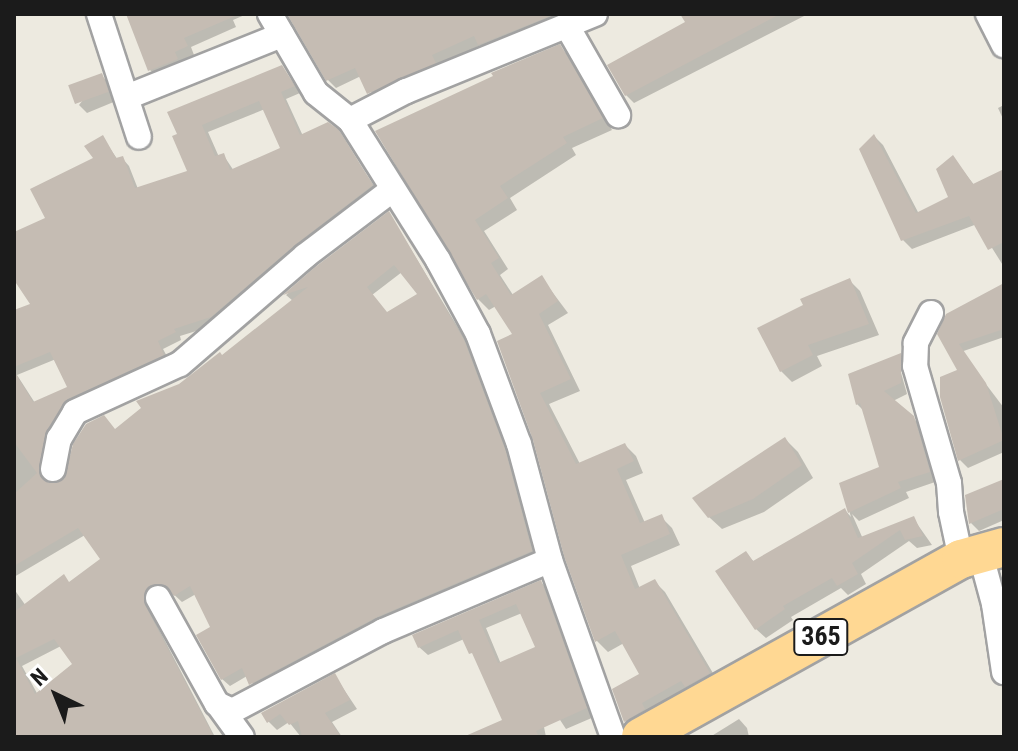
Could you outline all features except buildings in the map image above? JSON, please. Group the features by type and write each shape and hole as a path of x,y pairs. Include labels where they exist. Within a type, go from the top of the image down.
{"main road":[{"name":"365","path":"641,737 982,553"}],"street":[{"path":"99,14 139,137"},
{"path":"350,120 406,91 595,14"},
{"path":"988,14 1004,45"},
{"path":"127,97 276,24 316,93 350,120 438,260 478,334 519,444 550,560 613,737"},
{"path":"567,26 618,115"},
{"path":"53,469 59,439 75,412 180,364 305,256 392,190"},
{"path":"931,313 916,343 915,366 949,483 982,553 994,604 1004,672"},
{"path":"220,707 237,709 383,631 550,560"},
{"path":"158,598 220,707 242,737"}]}
